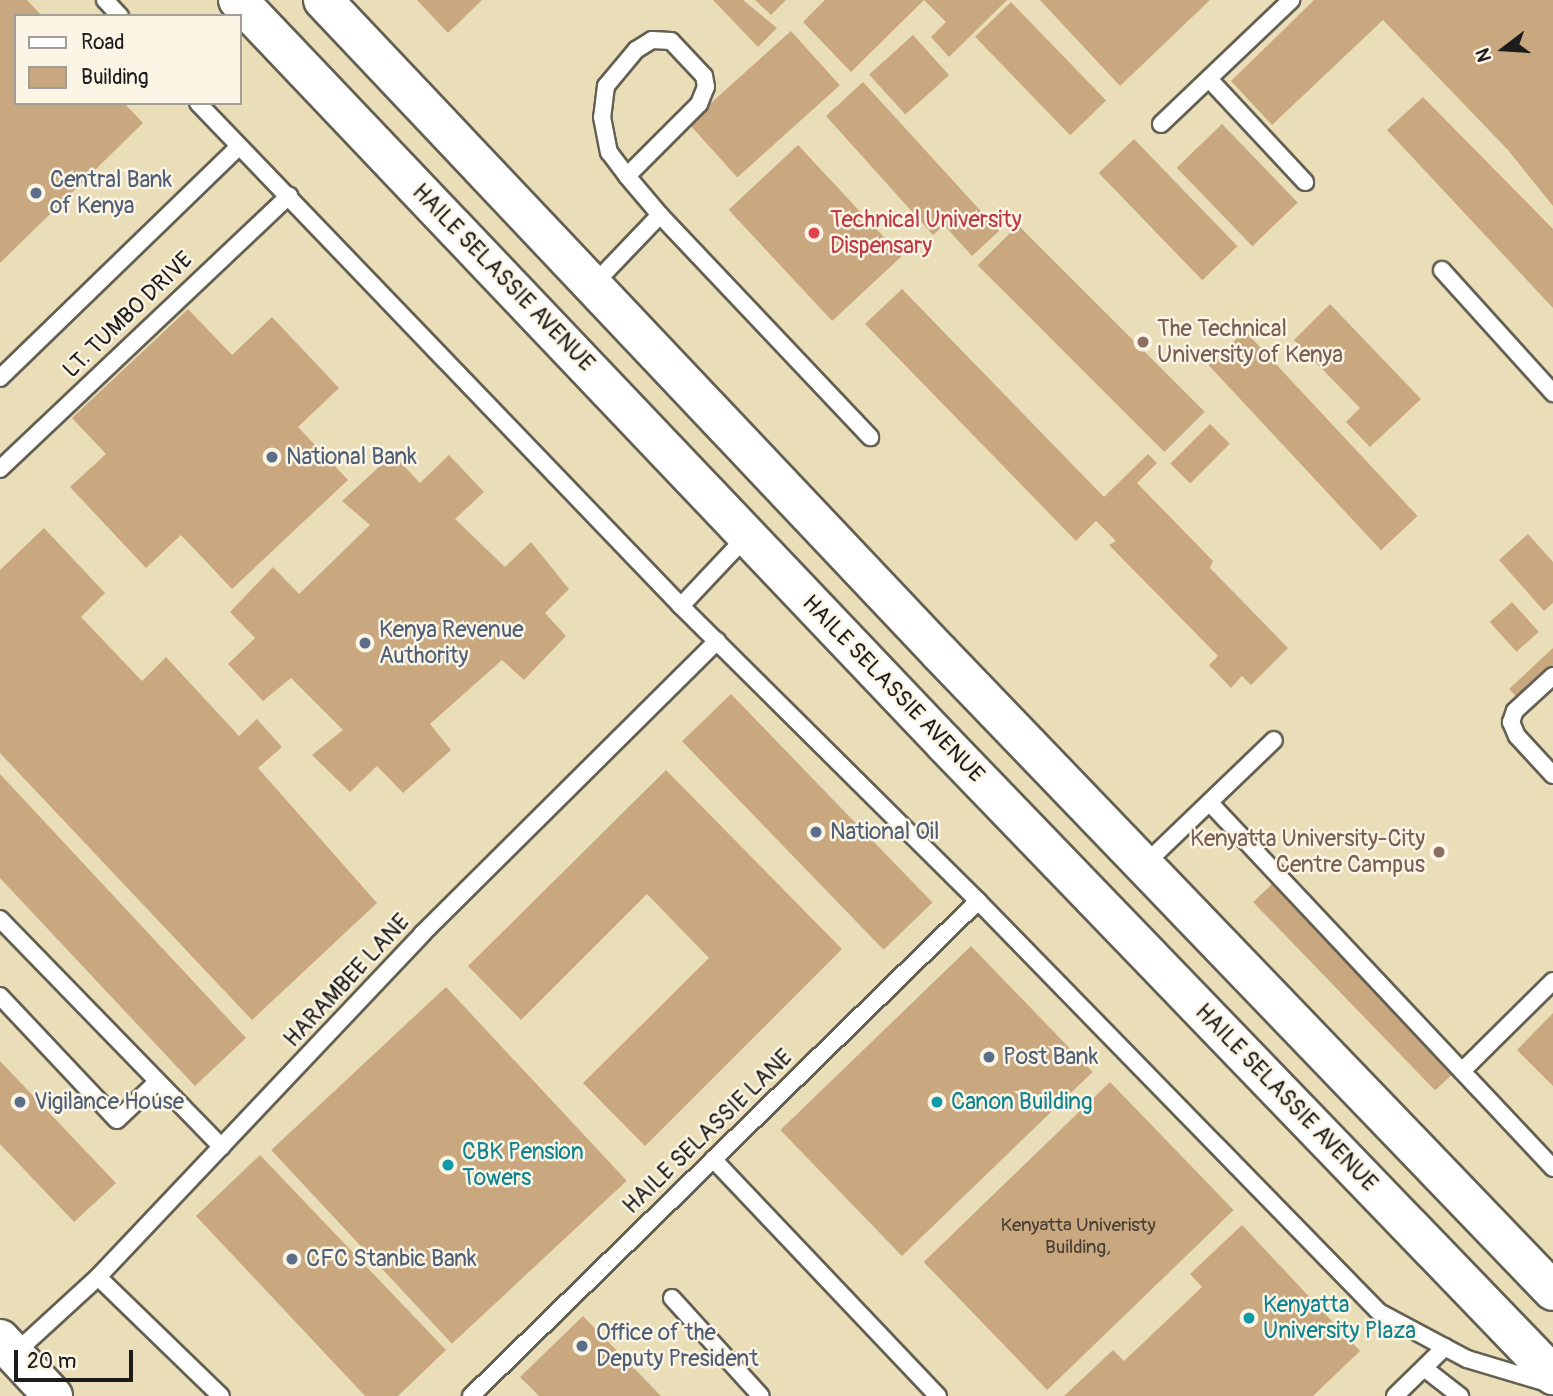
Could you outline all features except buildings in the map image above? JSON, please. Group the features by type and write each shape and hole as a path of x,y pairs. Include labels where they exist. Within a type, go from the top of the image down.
{"main road":[{"name":"HAILE SELASSIE AVENUE","path":"238,0 747,536 1553,1375"},
{"path":"323,0 1144,865 1553,1291"},
{"path":"7,1347 53,1396"}],"lane":[{"path":"106,0 118,14"},
{"path":"1161,124 1291,0"},
{"path":"627,176 699,104 706,88 704,76 671,41 652,40 636,50 606,86 602,117 609,152 627,176 660,215 870,437"},
{"path":"1209,79 1305,183"},
{"path":"200,105 237,147 289,196 681,606 978,901 1379,1312 1467,1359 1553,1384"},
{"name":"LT. TUMBO DRIVE","path":"0,377 237,147"},
{"name":"LT. TUMBO DRIVE","path":"0,469 289,196"},
{"path":"593,285 660,215"},
{"path":"1442,270 1553,393"},
{"path":"681,606 747,536"},
{"name":"HARAMBEE LANE","path":"7,1347 98,1277 422,934 717,641"},
{"path":"1550,686 1516,711 1511,722 1517,736 1553,775"},
{"path":"1144,865 1275,740"},
{"path":"1210,803 1553,1168"},
{"name":"HAILE SELASSIE LANE","path":"471,1396 978,901"},
{"path":"0,919 222,1147"},
{"path":"1462,1071 1553,981"},
{"path":"0,996 117,1121 157,1082"},
{"path":"713,1159 938,1396"},
{"path":"98,1277 221,1396"},
{"path":"672,1298 761,1396"},
{"path":"1395,1396 1445,1348"},
{"path":"1424,1368 1460,1396"}],"place":[{"name":"Central Bank of Kenya","path":"36,193"},
{"name":"Technical University Dispensary","path":"814,233"},
{"name":"The Technical University of Kenya","path":"1143,342"},
{"name":"National Bank","path":"272,457"},
{"name":"Kenya Revenue Authority","path":"365,643"},
{"name":"National Oil","path":"816,832"},
{"name":"Kenyatta University-City Centre Campus","path":"1439,852"},
{"name":"Post Bank","path":"989,1057"},
{"name":"Vigilance House","path":"20,1102"},
{"name":"Canon Building","path":"937,1102"},
{"name":"CBK Pension Towers","path":"448,1165"},
{"name":"CFC Stanbic Bank","path":"292,1259"},
{"name":"Kenyatta University Plaza","path":"1249,1318"},
{"name":"Office of the Deputy President","path":"582,1346"}]}
